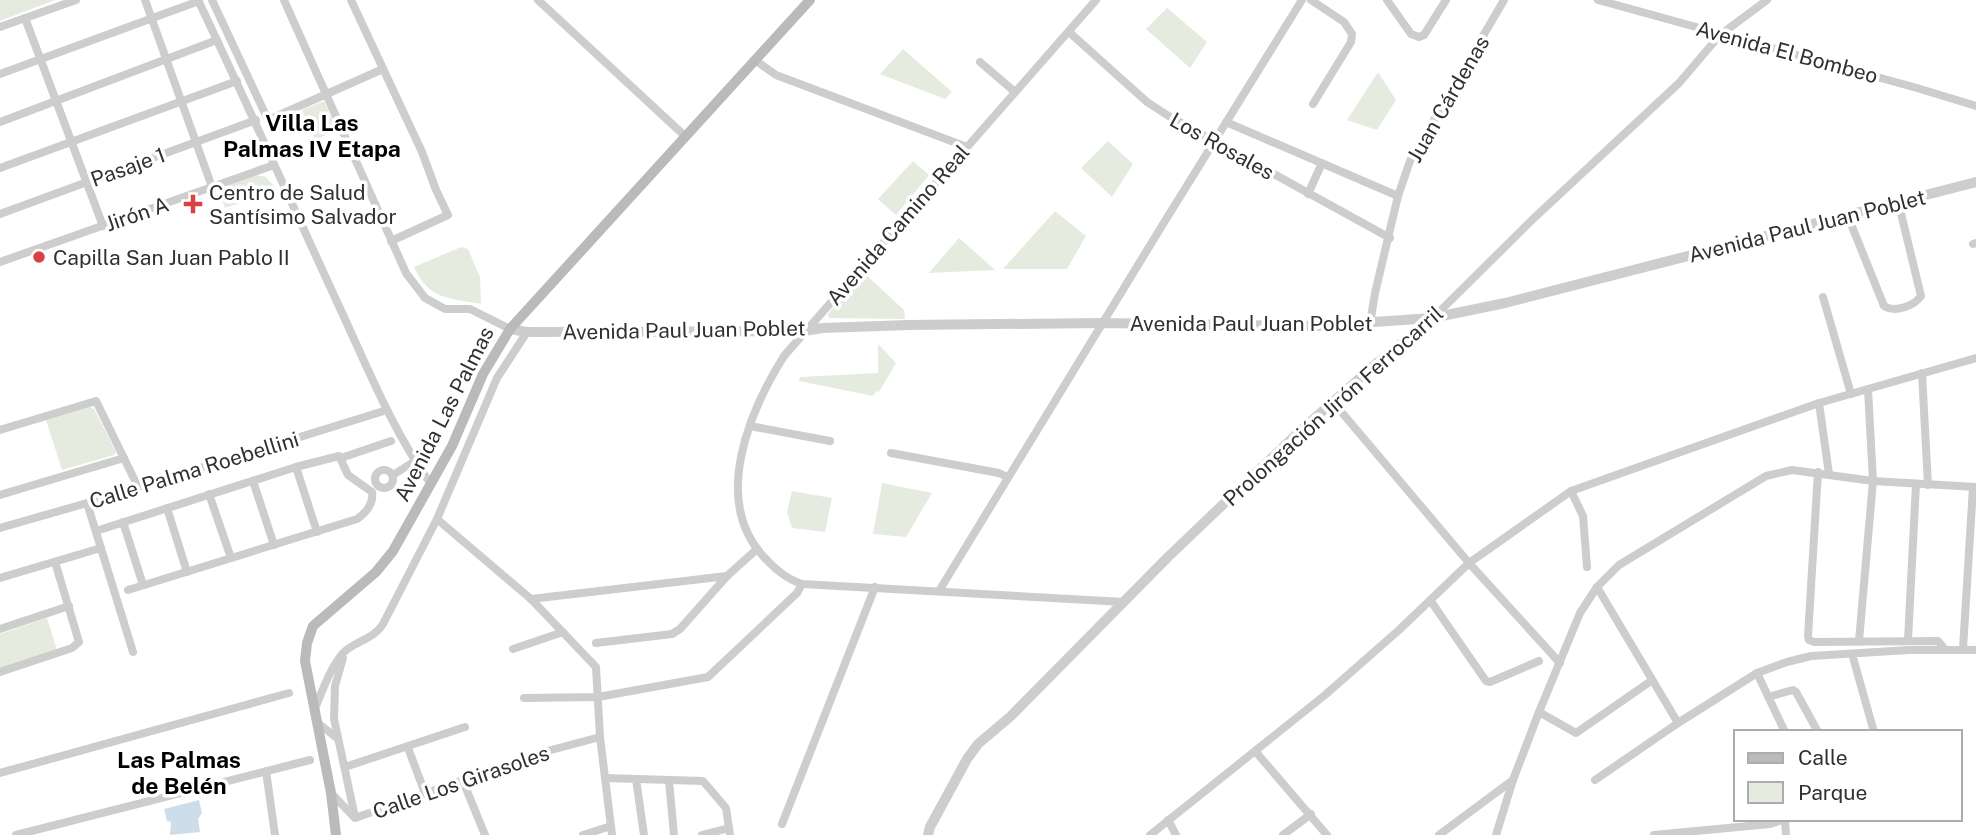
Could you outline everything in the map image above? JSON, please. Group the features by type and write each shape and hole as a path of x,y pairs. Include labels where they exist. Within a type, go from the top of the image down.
{"main road":[{"name":"Avenida Las Palmas","path":"336,835 331,793 305,660 313,626 376,572 393,551 444,459 483,374 510,328 810,0"}],"street":[{"path":"0,27 76,0"},
{"path":"145,0 212,187"},
{"path":"212,0 268,120 383,69"},
{"path":"284,0 406,273 425,298 445,309 470,309 510,328"},
{"path":"351,0 449,215 391,241"},
{"path":"538,0 686,137"},
{"name":"Avenida Camino Real","path":"802,584 786,578 757,549 741,521 737,502 739,475 750,426 767,382 783,356 804,331 1097,0"},
{"path":"939,591 1302,0"},
{"path":"1311,0 1344,22 1352,34 1351,42 1312,104"},
{"path":"1387,0 1411,34 1419,37 1424,35 1446,0"},
{"name":"Juan Cárdenas","path":"1370,324 1398,196 1410,161 1504,0"},
{"name":"Avenida El Bombeo","path":"1598,0 1976,106"},
{"name":"Prolongación Jirón Ferrocarril","path":"928,835 960,770 978,744 1011,716 1188,538 1333,402 1432,318 1533,219 1679,83 1720,35 1767,0"},
{"path":"0,74 199,1 387,410 415,461 430,482"},
{"path":"25,18 103,226"},
{"name":"Los Rosales","path":"1069,32 1147,102 1213,142 1390,238"},
{"path":"0,121 217,40"},
{"path":"756,61 776,75 967,147"},
{"path":"980,62 1014,92"},
{"path":"0,168 237,81"},
{"name":"Pasaje 1","path":"0,214 256,120"},
{"path":"1226,122 1398,196"},
{"path":"1308,194 1322,163"},
{"name":"Jirón A","path":"0,262 274,165"},
{"name":"Avenida Paul Juan Poblet","path":"510,328 527,332 804,331 908,325 1102,323 1316,326 1432,318 1518,299 1976,182"},
{"path":"1847,214 1884,306 1897,310 1921,296 1898,201"},
{"path":"1824,297 1852,394"},
{"path":"1400,321 1405,326 1405,340"},
{"path":"315,708 327,679 344,652 380,629 437,519 497,378 527,332"},
{"path":"1150,835 1325,695 1469,563 1571,491 1819,403 1976,358"},
{"path":"1922,373 1928,485"},
{"path":"1859,641 1874,481 1868,389"},
{"path":"0,430 96,401 138,487"},
{"path":"1333,402 1469,563 1560,663"},
{"path":"1819,403 1829,474"},
{"name":"Calle Palma Roebellini","path":"0,528 387,410"},
{"path":"750,426 830,441"},
{"path":"96,531 296,467 339,456 341,458 391,441"},
{"path":"891,453 999,473 1007,477"},
{"path":"0,495 124,458"},
{"path":"128,590 357,519 369,507 374,487 376,475 382,470 390,471 393,475 390,486 384,488 374,487 358,484 348,475 341,458"},
{"path":"444,459 460,463"},
{"path":"393,475 415,461"},
{"path":"296,467 317,532"},
{"path":"1496,835 1513,780 1539,712 1580,613 1597,587 1619,565 1766,476 1792,470 1874,481 1974,487 1964,649"},
{"path":"1818,472 1808,636 1814,642 1908,639 1938,641 1944,648"},
{"path":"253,481 274,545"},
{"path":"1908,639 1916,484"},
{"path":"1571,491 1583,516 1587,567"},
{"path":"209,494 231,558"},
{"path":"87,503 133,652"},
{"path":"167,508 187,572"},
{"path":"437,519 531,599 596,667 600,737 611,830 583,835"},
{"path":"123,522 143,585"},
{"path":"0,578 101,548"},
{"path":"596,643 672,634 680,629 727,576 757,549"},
{"path":"0,672 78,645 79,635 55,562"},
{"path":"531,599 727,576"},
{"path":"524,698 598,697 708,677 797,593 802,584 1124,602"},
{"path":"782,824 875,587"},
{"path":"1597,587 1678,723"},
{"path":"1430,600 1486,681 1490,682 1539,660"},
{"path":"0,629 69,606"},
{"path":"513,649 563,632"},
{"path":"1595,780 1757,673 1811,656 1944,648 1976,650"},
{"path":"344,652 335,686 334,719 355,818"},
{"path":"1852,654 1873,730"},
{"path":"1757,673 1784,730"},
{"path":"1539,712 1576,733 1651,681"},
{"path":"1768,697 1793,690 1796,692 1817,730"},
{"path":"0,774 289,693"},
{"path":"318,723 340,741"},
{"path":"345,767 465,727"},
{"name":"Calle Los Girasoles","path":"331,793 355,818 540,753 600,737"},
{"path":"408,748 425,793"},
{"path":"1255,751 1327,835"},
{"path":"16,835 310,760"},
{"path":"266,771 275,835"},
{"path":"605,778 702,781 726,807 729,831 702,835"},
{"path":"636,779 644,835"},
{"path":"1439,835 1513,780"},
{"path":"463,781 485,835"},
{"path":"669,781 674,835"},
{"path":"1283,835 1311,814"},
{"path":"1168,820 1176,835"},
{"path":"1654,835 1779,821"}],"green space":[{"path":"0,0 55,0 0,21"},
{"path":"1167,8 1207,42 1190,68 1146,29"},
{"path":"903,49 952,92 945,99 880,74"},
{"path":"1378,72 1396,100 1377,130 1347,120"},
{"path":"324,101 337,130 315,140 302,110"},
{"path":"1108,141 1133,164 1112,197 1081,168"},
{"path":"913,161 929,175 896,215 878,199"},
{"path":"255,175 266,177 278,191 225,208 218,189"},
{"path":"1055,211 1086,236 1067,269 1003,269"},
{"path":"959,238 995,270 929,273"},
{"path":"461,247 468,249 480,277 481,304 433,292 414,267"},
{"path":"865,274 904,310 905,319 829,318 828,314"},
{"path":"878,344 896,363 879,392 876,391 873,396 799,381 800,377 878,373"},
{"path":"90,407 94,409 116,452 114,455 62,470 46,420"},
{"path":"882,483 932,493 906,537 873,534"},
{"path":"792,491 832,498 825,532 792,528 787,512"},
{"path":"47,618 57,650 0,669 0,634"}],"water":[{"path":"199,800 202,813 198,819 200,832 170,835 171,822 167,821 164,809"}],"place":[{"name":"Centro de Salud Santísimo Salvador","path":"193,204"},
{"name":"Capilla San Juan Pablo II","path":"39,257"}],"district":[{"name":"Villa Las Palmas IV Etapa","path":"312,135"},
{"name":"Las Palmas de Belén","path":"179,772"}]}
